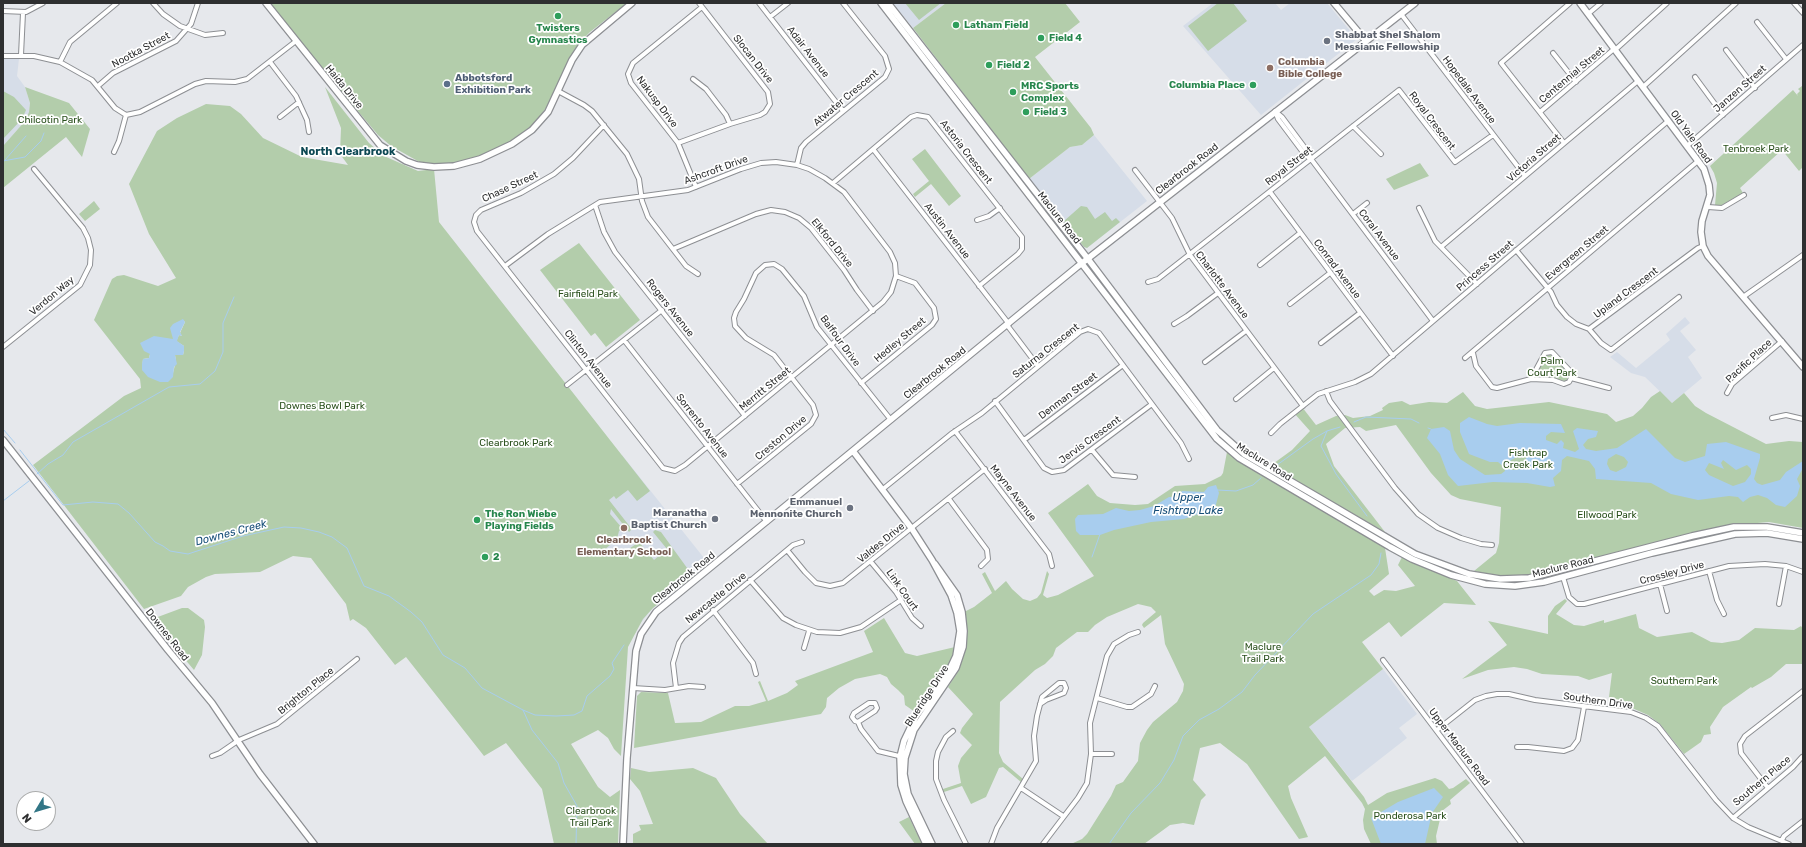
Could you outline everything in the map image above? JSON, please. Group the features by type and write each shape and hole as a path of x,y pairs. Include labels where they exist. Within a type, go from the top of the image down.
{"main road":[{"name":"Haida Drive","path":"266,3 380,145 398,158 422,166 454,166 480,159 512,144 532,130 543,119 572,60 582,45 592,34 632,3"},
{"name":"Maclure Road","path":"881,3 1082,263 1216,440 1239,458 1396,550 1433,568 1466,579 1500,586 1531,585 1729,535 1767,533 1803,539"},
{"name":"Maclure Road","path":"888,3 1088,259 1200,410 1217,430 1244,454 1415,554 1453,569 1486,578 1518,579 1542,576 1685,538 1734,527 1767,526 1803,533"},
{"path":"1334,3 1366,41"},
{"name":"Clearbrook Road","path":"623,844 633,688 638,642 644,628 656,612 1082,263 1415,3"},
{"name":"Old Yale Road","path":"1580,3 1698,160 1706,174 1709,185 1708,206 1701,226 1703,246 1712,261 1803,367"},
{"name":"Downes Road","path":"3,440 168,650 212,703 239,740 260,774 314,844"},
{"name":"Blueridge Drive","path":"853,451 912,529 932,560 951,595 957,613 960,631 958,647 947,675 916,716 910,728 903,757 901,785 904,796 926,844"},
{"path":"1563,577 1566,573 1585,568 1590,563"},
{"name":"Blueridge Drive","path":"903,757 904,774 908,794 932,844"}],"street":[{"path":"3,11 23,13 34,9 43,3"},
{"path":"60,62 70,42 117,3"},
{"path":"154,3 170,20 187,29 205,35 223,33"},
{"name":"Nootka Street","path":"98,86 113,73 176,41 187,29 198,3"},
{"name":"Slocan Drive","path":"678,143 765,112 770,104 770,97 765,87 699,3"},
{"name":"Adair Avenue","path":"759,3 843,111"},
{"path":"770,17 788,3"},
{"name":"Atwater Crescent","path":"797,165 803,145 885,77 889,69 885,56 843,3"},
{"path":"1564,143 1501,63 1570,3"},
{"path":"1588,14 1601,3"},
{"name":"Centennial Street","path":"1540,112 1615,50 1666,3"},
{"path":"1643,87 1736,3"},
{"path":"1794,3 1803,13"},
{"name":"Nakusp Drive","path":"696,187 678,143 631,83 629,79 629,69 633,62 702,7"},
{"path":"21,55 23,13"},
{"name":"Hopedale Avenue","path":"1401,14 1525,176"},
{"path":"1757,22 1786,60"},
{"path":"3,56 34,56 60,62 86,75 98,86 115,108 126,115 140,112 195,84 206,81 241,81 270,62 296,41"},
{"name":"Janzen Street","path":"1687,146 1803,45"},
{"path":"1726,50 1755,88"},
{"path":"1553,53 1576,82"},
{"path":"270,62 299,102 307,120 309,132"},
{"path":"1694,77 1723,115"},
{"path":"693,79 706,89 726,115 730,124"},
{"name":"Victoria Street","path":"1441,247 1638,81"},
{"name":"Royal Crescent","path":"1399,90 1452,161 1458,162 1493,135"},
{"name":"Royal Street","path":"1148,282 1158,279 1190,255 1399,90"},
{"path":"558,91 584,105 604,126 631,160 639,179 642,197 648,217 686,266 698,274"},
{"path":"280,117 299,102"},
{"name":"Coral Avenue","path":"1275,111 1278,119 1305,155 1311,159 1433,321"},
{"path":"114,152 119,141 126,115"},
{"name":"Astoria Crescent","path":"833,183 913,116 921,115 928,117 1022,237 1022,249 980,286"},
{"name":"Princess Street","path":"1271,433 1318,394 1366,377 1668,121"},
{"name":"Chase Street","path":"476,216 483,209 521,193 554,174 573,158 604,126"},
{"path":"1354,126 1380,154"},
{"name":"Austin Avenue","path":"873,149 980,286 1038,366"},
{"name":"Evergreen Street","path":"1465,358 1473,353 1698,160"},
{"name":"Ashcroft Drive","path":"505,266 548,234 594,205 606,201 682,191 741,169 761,163 776,162 797,165 818,174 844,192 885,243 895,263 896,276"},
{"name":"Verdon Way","path":"3,347 80,285 90,265 91,250 88,238 83,228 34,169"},
{"name":"Charlotte Avenue","path":"1134,170 1172,218 1190,255 1303,406"},
{"name":"Conrad Avenue","path":"1270,192 1392,356"},
{"path":"1708,206 1722,208 1744,194"},
{"path":"1353,214 1367,203"},
{"name":"Rogers Avenue","path":"594,205 599,221 611,246 745,416"},
{"path":"976,220 989,216 1000,208"},
{"path":"1419,208 1435,241 1477,284"},
{"name":"Elkford Drive","path":"673,249 756,214 771,210 784,212 799,218 811,228 844,270 873,311"},
{"name":"Clinton Avenue","path":"476,216 474,222 477,231 663,468 671,471 680,469 708,446"},
{"path":"1260,265 1300,233"},
{"name":"Upland Crescent","path":"1516,250 1548,288 1567,317 1576,324 1589,329 1698,248 1703,246"},
{"path":"1743,297 1803,255"},
{"name":"Balfour Drive","path":"792,378 774,355 742,335 734,321 736,312 760,268 769,263 782,269 804,296 818,327 891,420"},
{"path":"1290,304 1330,272"},
{"path":"831,344 884,302 891,292 896,276"},
{"name":"Hedley Street","path":"861,383 932,325 936,319 934,308 914,283 896,276"},
{"path":"1174,324 1218,293"},
{"path":"1589,329 1601,343 1611,350 1679,297"},
{"path":"567,385 662,310"},
{"path":"1320,343 1360,313"},
{"name":"Saturna Crescent","path":"883,489 1080,332 1088,329 1099,333 1181,443 1189,459"},
{"path":"1205,362 1246,330"},
{"name":"Sorrento Avenue","path":"624,340 767,522"},
{"name":"Pacific Place","path":"1727,393 1732,384 1782,341"},
{"name":"Merritt Street","path":"708,446 792,378 831,344"},
{"path":"1473,353 1476,366 1492,387 1497,388 1531,379 1553,380 1564,384 1569,382 1571,378 1570,372 1552,352 1545,353 1531,379"},
{"name":"Denman Street","path":"1024,440 1123,365"},
{"path":"1236,399 1274,368"},
{"name":"Creston Drive","path":"737,484 815,420 816,415 813,405 792,378"},
{"path":"1571,378 1609,388"},
{"path":"1326,391 1330,401 1390,482 1418,514 1438,528 1461,538 1481,544 1492,545"},
{"name":"Jervis Crescent","path":"995,401 1044,468 1052,472 1064,470 1152,404"},
{"path":"1772,418 1786,415 1803,419"},
{"name":"Mayne Avenue","path":"955,431 1049,554 1052,566"},
{"path":"1092,450 1113,475 1135,477"},
{"name":"Valdes Drive","path":"787,550 811,579 823,585 836,585 844,583 985,469"},
{"path":"949,499 987,550 988,559 981,566"},
{"name":"Newcastle Drive","path":"676,688 673,663 679,643 688,631 793,545 802,542"},
{"name":"Link Court","path":"871,562 901,600 912,618 921,626"},
{"name":"Crossley Drive","path":"1563,577 1568,595 1577,604 1584,604 1729,566 1765,564 1786,566 1803,572"},
{"path":"1779,604 1786,566"},
{"path":"1709,571 1717,600 1724,614"},
{"path":"750,580 783,618 809,631 832,633 861,627 901,600"},
{"path":"1660,584 1667,611"},
{"path":"713,610 753,662 756,674"},
{"path":"804,648 809,631"},
{"path":"1043,844 1078,798 1087,783 1092,754 1090,724 1105,662 1110,650 1124,638 1138,632"},
{"name":"Brighton Place","path":"212,756 220,753 239,740 281,722 358,659"},
{"name":"Upper Maclure Road","path":"1383,660 1522,844"},
{"path":"991,844 996,828 1036,761 1034,736 1040,704 1042,697 1059,683 1064,683 1066,688 1064,693 1040,704"},
{"path":"633,688 665,690 689,686 703,687"},
{"path":"1097,698 1127,707 1132,707 1151,694 1155,686"},
{"path":"1768,788 1741,753 1740,744 1745,736 1803,691"},
{"name":"Southern Drive","path":"1437,730 1469,704 1486,696 1509,694 1535,700 1631,712 1646,718 1658,726 1716,800 1733,818 1748,827 1789,844"},
{"path":"858,722 875,711 875,703 869,703 854,713 852,717 858,722 861,729 878,751 903,757"},
{"path":"1517,747 1528,746 1564,751 1572,748 1578,740 1584,707"},
{"path":"953,731 946,737 938,752 936,761 936,779 944,800 966,844"},
{"path":"1092,754 1112,754"},
{"name":"Southern Place","path":"1733,818 1793,767 1802,757"},
{"path":"1021,788 1063,816"},
{"path":"1782,840 1784,836 1803,821"}],"shaded area":[{"path":"893,3 946,3 913,28"},
{"name":"Columbia Bible College","path":"1213,3 1275,3 1281,10 1290,3 1327,3 1357,39 1261,115 1183,26"},
{"path":"3,59 19,59 17,76 25,87 30,103 29,112 25,121 3,146"},
{"path":"1094,135 1147,201 1087,248 1084,247 1029,179 1070,147 1082,145"},
{"path":"1685,317 1690,323 1680,331 1696,350 1688,357 1702,378 1672,403 1645,377 1631,373 1610,357 1617,352 1636,368 1670,340 1666,334"},
{"name":"Clearbrook Elementary School","path":"622,455 708,563 653,608 639,625 574,542"},
{"path":"1383,669 1417,714 1399,728 1407,738 1352,781 1309,727"}],"green space":[{"name":"Abbotsford Exhibition Park","path":"267,3 627,3 590,32 580,42 570,59 549,104 532,127 511,142 491,152 454,164 435,165 423,164 391,146 378,135"},
{"path":"905,3 941,3 919,20"},
{"name":"MRC Sports Complex","path":"946,3 1065,3 1080,22 1035,57 1091,128 1094,135 1082,145 1070,147 1029,179 913,28"},
{"path":"1218,3 1233,3 1247,21 1208,51 1188,26"},
{"name":"Tenbroek Park","path":"1802,86 1803,167 1799,171 1782,150 1740,188 1743,193 1720,206 1715,205 1717,183 1710,166 1793,90 1798,96 1797,94 1800,91 1798,89"},
{"name":"Chilcotin Park","path":"25,87 69,103 90,129 82,157 66,137 3,188 3,146 25,121 29,112 30,103"},
{"path":"325,87 369,143 384,156 418,171 434,169 439,222 650,491 637,501 628,490 616,499 614,496 609,500 631,528 633,528 629,532 611,509 610,514 622,528 619,531 617,539 603,551 607,549 609,554 614,556 620,555 639,542 654,560 667,549 653,532 655,530 661,532 690,572 697,573 653,608 643,619 628,647 621,756 614,749 608,738 598,730 571,744 598,787 610,797 620,790 618,844 554,844 542,789 506,743 484,756 406,657 395,665 366,628 353,619 350,621 346,604 311,558 293,556 260,572 215,574 206,577 188,587 181,596 144,609 33,465 124,396 141,388 140,379 94,320 112,279 117,276 124,275 158,286 176,278 149,234 129,184 157,131 177,118 206,104 230,106 241,114 263,138 302,157 348,165 340,154 341,128","holes":["183,320 185,322 180,333 182,336 179,335 176,341 184,346 184,351 183,355 175,355 176,361 172,377 142,370 143,359 149,358 150,354 173,339"]},
{"path":"3,91 14,97 26,110 22,119 3,139"},
{"path":"925,149 961,196 949,206 931,184 915,197 913,194 929,181 912,159"},
{"path":"1420,163 1429,176 1394,190 1386,179"},
{"path":"94,201 100,209 85,221 79,214"},
{"path":"1081,206 1087,207 1095,219 1105,212 1112,221 1116,218 1120,222 1087,248 1084,247 1064,221"},
{"name":"Fairfield Park","path":"579,243 640,320 606,347 595,333 591,336 540,270"},
{"name":"Palm Court Park","path":"1546,354 1552,354 1557,357 1568,372 1567,380 1564,381 1553,378 1536,377"},
{"name":"Fishtrap Creek Park","path":"1660,391 1672,403 1684,393 1695,406 1706,413 1766,444 1789,441 1803,442 1803,528 1769,522 1723,526 1531,575 1502,577 1474,571 1496,553 1499,543 1501,507 1460,499 1451,495 1431,473 1396,425 1366,431 1360,427 1345,428 1326,444 1334,466 1385,532 1270,466 1292,450 1310,431 1294,413 1302,407 1316,425 1336,416 1345,415 1353,418 1370,416 1383,410 1382,408 1389,403 1402,401 1410,405 1429,402 1447,403 1463,392 1475,406 1487,409 1549,402 1607,414 1616,422 1633,416 1651,397"},
{"name":"Maclure Trail Park","path":"1227,452 1243,464 1385,548 1389,574 1369,591 1374,596 1384,590 1396,591 1415,586 1398,565 1402,557 1457,581 1476,605 1444,603 1401,637 1389,622 1362,642 1383,669 1309,727 1364,797 1368,805 1387,793 1435,778 1442,781 1449,789 1466,779 1470,783 1450,800 1451,804 1442,811 1436,836 1437,844 1371,844 1364,829 1363,820 1365,809 1362,803 1325,756 1288,786 1291,798 1308,837 1299,839 1247,764 1220,743 1200,748 1193,780 1206,795 1201,800 1194,825 1183,823 1170,825 1144,844 1071,844 1082,839 1087,834 1111,796 1116,785 1123,782 1138,761 1140,743 1147,730 1153,722 1177,702 1183,691 1184,684 1165,644 1161,615 1144,628 1142,625 1143,623 1156,612 1151,607 1138,604 1107,617 1088,632 1077,632 1056,648 1053,656 1045,664 1035,670 1000,702 999,753 1003,762 1023,779 1021,782 1003,767 999,768 986,797 971,804 962,786 941,793 940,790 961,783 958,766 961,758 972,745 960,733 973,714 948,687 959,670 966,647 964,612 974,607 992,593 982,574 985,572 995,591 1006,581 1023,599 1030,601 1037,598 1041,593 1047,571 1049,574 1043,595 1047,598 1058,595 1094,576 1048,513 1088,484 1097,496 1110,503 1135,505 1148,504 1175,486 1205,484 1221,476 1223,473"},
{"name":"Southern Park","path":"1565,599 1567,601 1556,614 1574,625 1584,626 1604,620 1604,623 1636,614 1639,628 1657,637 1692,632 1711,642 1722,643 1739,640 1755,628 1794,630 1801,626 1803,629 1803,664 1786,664 1771,677 1752,688 1751,687 1723,707 1710,727 1711,734 1704,735 1701,742 1684,754 1660,724 1648,715 1632,708 1608,705 1612,673 1589,680 1578,676 1542,674 1527,669 1514,667 1488,670 1462,679 1507,645 1488,621 1548,634 1548,616 1555,606"},
{"path":"182,608 188,608 204,620 205,627 202,655 194,670 155,624 155,618"},
{"path":"884,618 905,653 917,656 955,647 944,673 915,712 905,705 904,696 891,684 887,677 880,674 855,679 839,688 827,698 826,707 821,714 634,748 637,696 641,692 668,693 675,723 701,722 735,706 749,706 766,701 758,682 760,681 768,701 787,693 798,685 795,681 873,652 864,631"},
{"path":"631,768 649,772 693,768 716,778 740,814 768,844 633,844 633,834 641,830 639,825 653,824 640,791 630,779"},
{"path":"909,817 922,844 915,844 899,822"}],"water":[{"path":"183,319 185,322 180,332 182,336 179,335 177,341 184,346 184,351 183,355 175,355 177,364 174,367 173,377 168,382 160,382 148,377 142,370 142,364 143,359 149,358 150,354 144,351 140,343 154,336 173,339 170,328 173,324"},
{"path":"1469,417 1497,426 1520,423 1561,424 1565,433 1551,432 1546,436 1546,440 1557,444 1561,440 1564,443 1563,448 1575,452 1579,449 1573,431 1577,428 1598,431 1596,437 1588,439 1583,445 1586,449 1596,451 1617,448 1646,429 1675,458 1685,462 1705,456 1707,444 1726,442 1760,454 1754,479 1757,483 1762,485 1780,480 1786,472 1803,461 1803,468 1797,479 1800,486 1797,496 1785,507 1776,505 1767,498 1758,495 1750,497 1743,502 1738,497 1729,496 1698,500 1671,494 1651,483 1596,479 1595,469 1589,461 1567,456 1562,460 1561,471 1553,478 1555,486 1550,487 1527,483 1493,482 1458,486 1448,475 1440,454 1427,438 1431,429 1444,427 1450,431 1454,450 1460,459 1485,475 1501,474 1505,471 1504,467 1498,462 1490,462 1469,454 1460,432 1460,423","holes":["1517,453 1526,453 1526,460 1518,470 1512,470 1507,465 1511,460 1517,457","1616,454 1624,457 1628,462 1626,467 1616,472 1610,470 1607,464 1608,459","1723,460 1736,470 1747,465 1751,469 1751,474 1745,482 1733,486 1709,475 1705,470 1709,463 1724,469 1721,463"]},
{"name":"Upper Fishtrap Lake","path":"1216,485 1219,493 1215,508 1184,519 1151,522 1114,530 1100,535 1080,535 1076,531 1075,519 1078,515 1103,514 1116,508 1129,511 1140,510 1154,506 1169,497 1177,497 1182,491 1204,492 1208,487"},
{"path":"1434,788 1443,797 1432,813 1425,844 1381,844 1371,818 1398,802"}],"waterway":[{"path":"3,161 25,157 41,141 44,133"},
{"path":"5,160 26,136"},
{"path":"37,474 48,464 63,455 73,442 169,387 200,384 215,371 223,352 223,323 234,297"},
{"path":"1354,422 1366,417 1411,419 1419,423"},
{"path":"1277,465 1313,439 1327,431 1340,427"},
{"path":"3,429 15,443"},
{"path":"1327,431 1321,446 1336,474 1367,516"},
{"name":"Downes Creek","path":"20,450 63,505 93,502 118,504 129,513 155,542 170,551 188,554 243,536 284,527 301,528 332,537 347,548 364,586 389,596 411,612 422,622 443,655 465,668 482,688 523,710 532,730 558,763 564,783 577,806 576,844"},
{"path":"1217,490 1236,491 1253,485 1261,478"},
{"name":"Downes Creek","path":"3,501 29,481"},
{"path":"1092,557 1100,534"},
{"path":"1109,844 1131,813 1160,783 1174,760 1183,736 1199,720 1219,709 1242,692 1255,675 1313,614 1371,575 1379,564 1381,553"},
{"path":"523,710 535,715 556,716 574,715 582,711 587,696 610,676 614,669 612,663 624,645"}],"place":[{"name":"Twisters Gymnastics","path":"558,16"},
{"name":"Latham Field","path":"956,25"},
{"name":"Field 4","path":"1041,38"},
{"name":"Shabbat Shel Shalom Messianic Fellowship","path":"1327,41"},
{"name":"Field 2","path":"989,65"},
{"name":"Columbia Bible College","path":"1270,68"},
{"name":"Abbotsford Exhibition Park","path":"447,84"},
{"name":"Columbia Place","path":"1253,85"},
{"name":"MRC Sports Complex","path":"1013,92"},
{"name":"Field 3","path":"1026,112"},
{"name":"Emmanuel Mennonite Church","path":"850,508"},
{"name":"Maranatha Baptist Church","path":"715,519"},
{"name":"The Ron Wiebe Playing Fields","path":"477,520"},
{"name":"Clearbrook Elementary School","path":"624,528"},
{"name":"2","path":"485,557"}],"district":[{"name":"North Clearbrook","path":"348,152"}],"park label":[{"name":"Downes Bowl Park","path":"322,406"},
{"name":"Clearbrook Park","path":"516,443"},
{"name":"Ellwood Park","path":"1607,515"},
{"name":"Clearbrook Trail Park","path":"591,816"},
{"name":"Ponderosa Park","path":"1410,816"}]}
